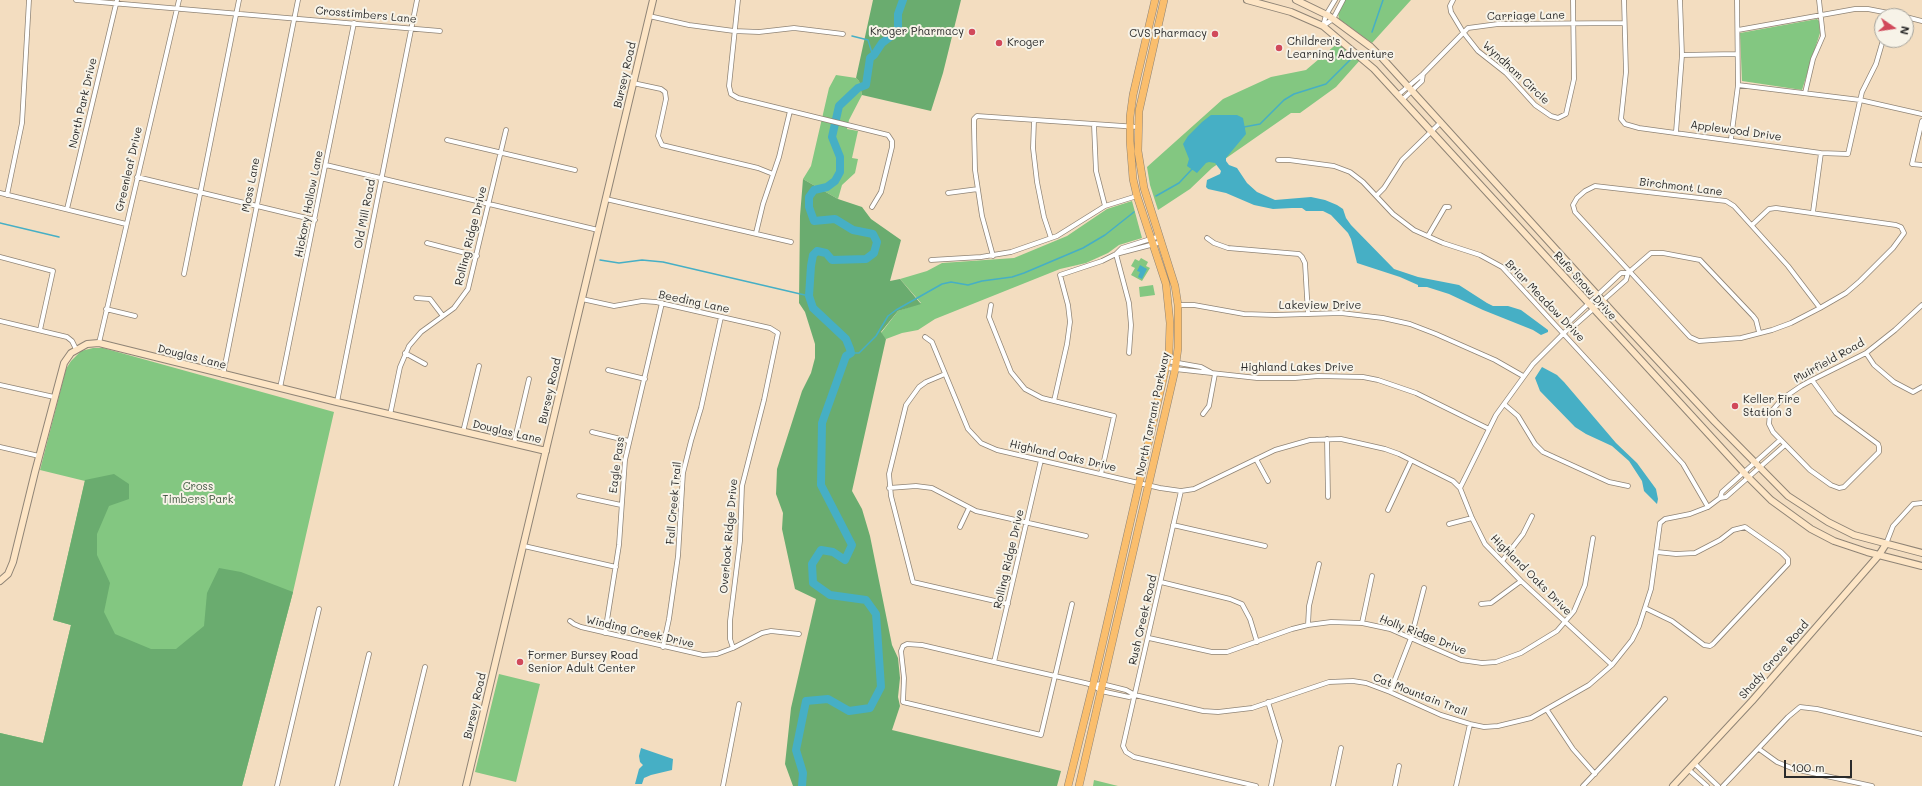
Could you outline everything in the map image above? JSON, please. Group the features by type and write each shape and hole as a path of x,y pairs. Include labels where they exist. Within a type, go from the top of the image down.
{"main road":[{"name":"Bursey Road","path":"466,786 653,0"},
{"name":"North Tarrant Parkway","path":"1068,786 1140,483 1166,364 1170,336 1170,309 1164,277 1137,196 1131,155 1130,127 1133,95 1155,0"},
{"name":"North Tarrant Parkway","path":"1079,786 1176,366 1179,331 1178,305 1175,286 1141,176 1138,151 1138,127 1142,98 1164,0"},
{"name":"Rufe Snow Drive","path":"1247,0 1291,12 1323,26 1370,65 1746,476 1771,500 1811,529 1848,546 1922,566"},
{"name":"Rufe Snow Drive","path":"1296,0 1333,19 1371,47 1715,422 1788,496 1816,515 1854,535 1922,553"},
{"path":"1143,49 1152,51"},
{"path":"1485,190 1494,182"},
{"name":"Douglas Lane","path":"76,349 87,344 99,343 390,415 546,451"},
{"path":"0,581 8,574 13,562 54,397 64,363 76,349"},
{"name":"Shady Grove Road","path":"1673,786 1752,701 1879,555 1886,544"}],"street":[{"path":"7,195 22,123 29,0"},
{"name":"Crosstimbers Lane","path":"76,0 117,1 177,8 440,31"},
{"name":"Greenleaf Drive","path":"99,343 179,0"},
{"path":"184,274 239,0"},
{"name":"Moss Lane","path":"223,374 298,0"},
{"name":"Old Mill Road","path":"337,402 417,0"},
{"path":"738,0 729,86 731,94 738,98 885,133 891,138 892,147 881,192 872,207"},
{"path":"1323,26 1326,15 1335,0"},
{"path":"1323,26 1333,19 1343,0"},
{"path":"1453,0 1450,6 1451,12 1463,32"},
{"path":"1573,0 1573,24"},
{"path":"1624,0 1624,23"},
{"path":"1676,132 1682,54 1680,0"},
{"path":"1731,139 1738,85 1737,0"},
{"path":"1805,93 1813,59 1823,36 1819,0"},
{"name":"North Park Drive","path":"67,209 117,1"},
{"path":"1738,30 1855,9 1874,10"},
{"path":"649,16 688,26 734,31 759,32 794,28 843,34"},
{"name":"Hickory Hollow Lane","path":"280,388 354,23"},
{"name":"Carriage Lane","path":"1400,98 1422,81 1423,74 1463,32 1475,26 1498,24 1624,23"},
{"name":"Applewood Drive","path":"1624,23 1626,72 1620,112 1623,121 1632,127 1731,139 1821,153 1848,154 1860,100"},
{"name":"Wyndham Circle","path":"1463,32 1478,51 1506,73 1535,105 1550,116 1558,118 1566,114 1572,94 1574,79 1573,24"},
{"path":"1860,100 1876,64 1881,48"},
{"path":"1682,54 1737,54"},
{"path":"633,83 661,89 665,92 666,99 658,136 660,142 666,147 758,168 774,174"},
{"path":"1738,85 1860,100 1922,114"},
{"path":"756,234 763,204 774,174 790,111"},
{"path":"993,256 978,189 974,155 974,118 977,116 1138,127"},
{"path":"1034,120 1033,148 1037,182 1044,217 1051,238"},
{"path":"1922,121 1912,164 1922,165"},
{"path":"1377,195 1402,160 1441,122"},
{"path":"1094,125 1096,171 1105,206"},
{"name":"Rolling Ridge Drive","path":"390,415 404,353 415,337 454,308 464,297 468,289 506,130"},
{"path":"447,140 575,170"},
{"path":"1813,212 1821,153"},
{"name":"Briar Meadow Drive","path":"1278,160 1289,160 1342,168 1356,176 1377,195 1385,207 1414,230 1480,255 1502,267 1683,464 1708,507"},
{"path":"326,164 598,230"},
{"path":"137,177 315,220"},
{"name":"Birchmont Lane","path":"1629,272 1575,212 1573,205 1577,198 1590,188 1602,187 1726,201 1734,206 1752,225 1788,266 1820,308"},
{"path":"948,193 978,189"},
{"path":"0,194 126,224"},
{"path":"931,260 993,256 1011,252 1051,238 1071,228 1105,206 1137,196"},
{"path":"606,198 791,242"},
{"path":"1428,236 1445,207 1449,207"},
{"path":"1629,272 1694,340 1705,342 1723,340 1772,330 1791,323 1846,293 1893,248 1904,233 1901,227 1896,225 1813,212 1772,208 1752,225"},
{"path":"1207,238 1228,248 1299,254 1305,263 1308,314"},
{"path":"1054,401 1067,344 1070,322 1068,305 1060,275 1102,261 1116,254 1122,248 1161,239"},
{"path":"427,243 476,256"},
{"path":"1591,307 1603,301 1626,280 1629,272 1646,256 1655,252 1700,260 1753,316 1756,320 1759,332"},
{"path":"1116,254 1129,303 1131,325 1129,353"},
{"path":"0,257 52,269 54,272 40,330"},
{"path":"1460,488 1489,429 1523,376 1568,329 1574,326 1591,307 1598,296 1621,273 1629,272"},
{"path":"416,298 430,299 443,316"},
{"name":"Beeding Lane","path":"582,299 614,306 642,302 662,303 770,328 778,332"},
{"name":"Eagle Pass","path":"605,633 619,545 625,460 662,303"},
{"path":"990,305 989,317 1015,379 1032,394 1114,416 1101,474"},
{"name":"Lakeview Drive","path":"1178,305 1194,305 1244,314 1275,316 1308,314 1360,314 1410,324 1495,360 1523,376"},
{"name":"Muirfield Road","path":"1812,380 1836,413 1878,444 1879,447 1879,452 1848,485 1844,487 1835,487 1810,470 1780,440 1769,424 1770,412 1782,400 1801,386 1812,380 1866,353 1895,330 1922,305"},
{"path":"106,309 135,316"},
{"name":"Fall Creek Trail","path":"663,647 669,619 678,556 683,473 704,394 721,317"},
{"path":"0,321 68,337 76,349"},
{"name":"Overlook Ridge Drive","path":"734,648 730,639 730,621 740,541 742,486 764,400 778,332"},
{"name":"Highland Oaks Drive","path":"925,337 932,342 963,420 977,439 997,450 1181,491 1194,489 1256,459 1293,444 1310,440 1341,439 1385,449 1453,481 1460,488 1472,518 1485,544 1522,581 1612,665"},
{"path":"404,353 425,364"},
{"path":"1866,353 1874,365 1894,382 1913,392 1922,387"},
{"name":"Highland Lakes Drive","path":"1166,364 1215,374 1273,379 1342,376 1378,380 1416,393 1489,429"},
{"name":"Highland Lakes Drive","path":"1166,364 1201,367 1215,374"},
{"path":"463,432 479,366"},
{"path":"608,370 645,379"},
{"path":"945,374 919,386 906,404 890,470 889,488 913,582 1008,604"},
{"path":"1203,414 1209,406 1215,374"},
{"path":"514,443 529,379"},
{"path":"0,385 54,397"},
{"path":"1504,404 1518,416 1534,444 1543,452 1609,482 1628,486"},
{"path":"592,432 629,441"},
{"path":"1327,439 1328,497"},
{"name":"Cat Mountain Trail","path":"1758,465 1780,440"},
{"name":"Cat Mountain Trail","path":"1102,688 1126,690 1135,695 1203,711 1228,711 1252,708 1313,686 1340,681 1366,683 1441,715 1470,724 1484,726 1508,724 1531,718 1589,685 1612,665 1632,640 1651,589 1657,552 1658,528 1662,521 1690,514 1708,507 1720,498 1726,497 1758,465 1785,445"},
{"path":"0,447 39,456"},
{"path":"1256,459 1268,481"},
{"name":"Rolling Ridge Drive","path":"994,662 1041,460"},
{"path":"1388,510 1411,461"},
{"path":"889,488 916,486 932,488 969,508 1086,536"},
{"name":"Rush Creek Road","path":"1181,491 1149,638 1123,746 1126,752 1145,761 1256,786"},
{"path":"579,496 621,506"},
{"path":"1886,544 1890,531 1896,523 1913,504 1922,503"},
{"path":"960,527 969,508"},
{"path":"1502,561 1523,534 1532,516"},
{"path":"1449,524 1472,518"},
{"path":"1173,525 1265,546"},
{"path":"1644,608 1672,621 1704,644 1710,646 1788,564 1788,559 1781,552 1746,527 1733,530 1715,543 1695,552 1676,554 1657,552"},
{"name":"Holly Ridge Drive","path":"1149,638 1212,652 1227,652 1292,629 1308,625 1331,622 1362,622 1390,629 1461,660 1491,663 1508,659 1521,653 1557,631 1566,622 1582,596 1593,538"},
{"path":"524,546 616,567"},
{"path":"1308,625 1309,606 1319,564"},
{"path":"1362,622 1372,576"},
{"path":"1481,604 1491,603 1522,581"},
{"path":"1161,582 1230,599 1242,604 1250,619 1257,642"},
{"path":"1390,692 1411,638 1424,588"},
{"path":"1055,676 1072,604"},
{"path":"277,786 319,609"},
{"name":"Winding Creek Drive","path":"570,620 574,624 581,627 703,655 717,654 734,648 762,633 771,631 799,634"},
{"name":"Cat Mountain Trail","path":"1055,676 1041,735 902,702 904,678 901,651 903,646 908,644 922,645 994,662 1055,676 1093,685 1129,697 1135,695"},
{"path":"337,786 369,654"},
{"path":"396,786 425,667"},
{"path":"1583,786 1665,699"},
{"path":"1268,702 1280,741 1271,786"},
{"path":"723,786 739,704"},
{"path":"1723,786 1796,709 1802,707 1817,709 1922,734"},
{"path":"1547,710 1573,749 1595,774"},
{"path":"1456,786 1470,724"},
{"path":"1333,786 1341,748"},
{"path":"1759,749 1777,762 1794,769 1872,786"},
{"path":"1694,763 1718,786"},
{"path":"1394,786 1399,766"},
{"path":"1688,770 1707,786"}],"green space":[{"path":"873,0 961,0 943,73 931,111 862,95 859,81 856,78"},
{"path":"1345,0 1411,0 1372,43 1339,19 1338,13"},
{"path":"1817,19 1819,21 1820,33 1802,90 1742,81 1740,33"},
{"path":"1339,42 1361,59 1336,87 1300,113 1291,113 1212,168 1190,189 1158,210 1150,185 1147,167 1223,99 1271,77 1306,70"},
{"path":"836,75 856,78 859,81 862,95 849,120 847,129 858,131 852,158 858,159 855,173 842,185 838,199 803,179 811,166 829,88"},
{"path":"803,179 838,199 862,207 871,219 901,240 890,281 900,279 921,304 898,311 881,332 886,339 852,491 862,509 870,536 892,645 898,658 900,678 898,697 900,706 892,730 1061,771 1057,786 793,786 785,764 791,708 816,599 795,589 782,529 783,513 776,494 777,469 802,391 811,373 815,358 815,344 805,312 799,303 800,216"},
{"path":"1132,201 1142,238 1119,245 1108,253 1086,263 1060,269 935,319 918,330 902,333 886,339 881,333 898,311 921,303 900,279 927,271 942,263 1014,258 1067,236 1107,209"},
{"path":"1141,258 1148,262 1146,266 1150,268 1142,281 1131,275 1135,268 1131,266 1135,259 1139,261"},
{"path":"1153,285 1155,295 1140,297 1139,287"},
{"name":"Cross Timbers Park","path":"93,348 103,348 334,412 293,592 242,786 0,786 0,733 43,743 71,625 53,620 85,481 40,470 66,369 71,361 81,351"},
{"path":"114,474 129,484 129,499 109,506 97,534 97,555 110,583 104,612 115,634 151,649 176,649 204,626 207,593 219,568 241,572 293,592 242,786 0,786 0,733 43,743 71,625 53,620 85,480"},
{"path":"499,674 540,684 516,782 475,772"},
{"path":"1094,780 1118,786 1093,786"}],"water":[{"path":"1211,115 1237,115 1243,118 1246,134 1226,158 1226,161 1229,165 1237,168 1247,183 1257,192 1275,200 1311,197 1325,200 1337,205 1343,209 1346,218 1351,225 1394,269 1418,277 1459,285 1493,306 1508,306 1521,310 1548,330 1548,332 1541,335 1533,330 1483,310 1449,294 1427,287 1418,287 1418,285 1400,277 1357,263 1348,233 1331,215 1323,211 1306,211 1302,208 1273,209 1254,205 1226,193 1208,189 1206,187 1207,180 1220,174 1221,171 1215,163 1209,162 1206,163 1197,173 1187,166 1189,159 1183,144 1188,136"},
{"path":"1140,265 1147,269 1142,279 1138,277 1140,272 1137,271"},
{"path":"1542,367 1557,375 1564,382 1616,443 1637,463 1656,489 1658,499 1657,504 1644,491 1642,481 1629,461 1612,446 1586,434 1575,427 1540,391 1535,378"},
{"path":"641,748 673,759 672,770 651,775 644,778 642,784 635,784 639,769 643,765 640,762 639,756"}],"waterway":[{"path":"802,786 803,773 796,750 806,701 828,699 849,711 870,708 881,687 876,614 866,600 830,595 813,583 812,564 821,550 833,552 845,560 852,545 821,485 822,423 846,356 851,353 846,339 813,308 809,296 811,266 813,255 817,251 826,253 832,260 866,259 874,253 877,242 873,234 853,230 835,219 814,221 809,207 809,197 814,190 827,187 835,181 840,172 840,157 832,137 839,106 858,88 866,85 870,58 874,55 882,43 898,31 898,14 903,0"},
{"path":"1372,32 1383,0"},
{"path":"852,36 868,40 873,56"},
{"path":"1244,127 1260,124 1284,100 1294,94 1326,84 1352,58"},
{"path":"1156,196 1179,183 1193,168"},
{"path":"851,353 859,353 876,336 888,316 942,284 951,282 968,285 982,281 1012,277 1024,273 1083,248 1105,235 1134,212"},
{"path":"0,223 59,237"},
{"path":"600,260 619,263 642,260 663,262 809,296"}],"place":[{"name":"Kroger Pharmacy","path":"972,32"},
{"name":"CVS Pharmacy","path":"1215,34"},
{"name":"Kroger","path":"999,43"},
{"name":"Children's Learning Adventure","path":"1279,48"},
{"name":"Keller Fire Station 3","path":"1735,406"},
{"name":"Former Bursey Road Senior Adult Center","path":"520,662"}]}
